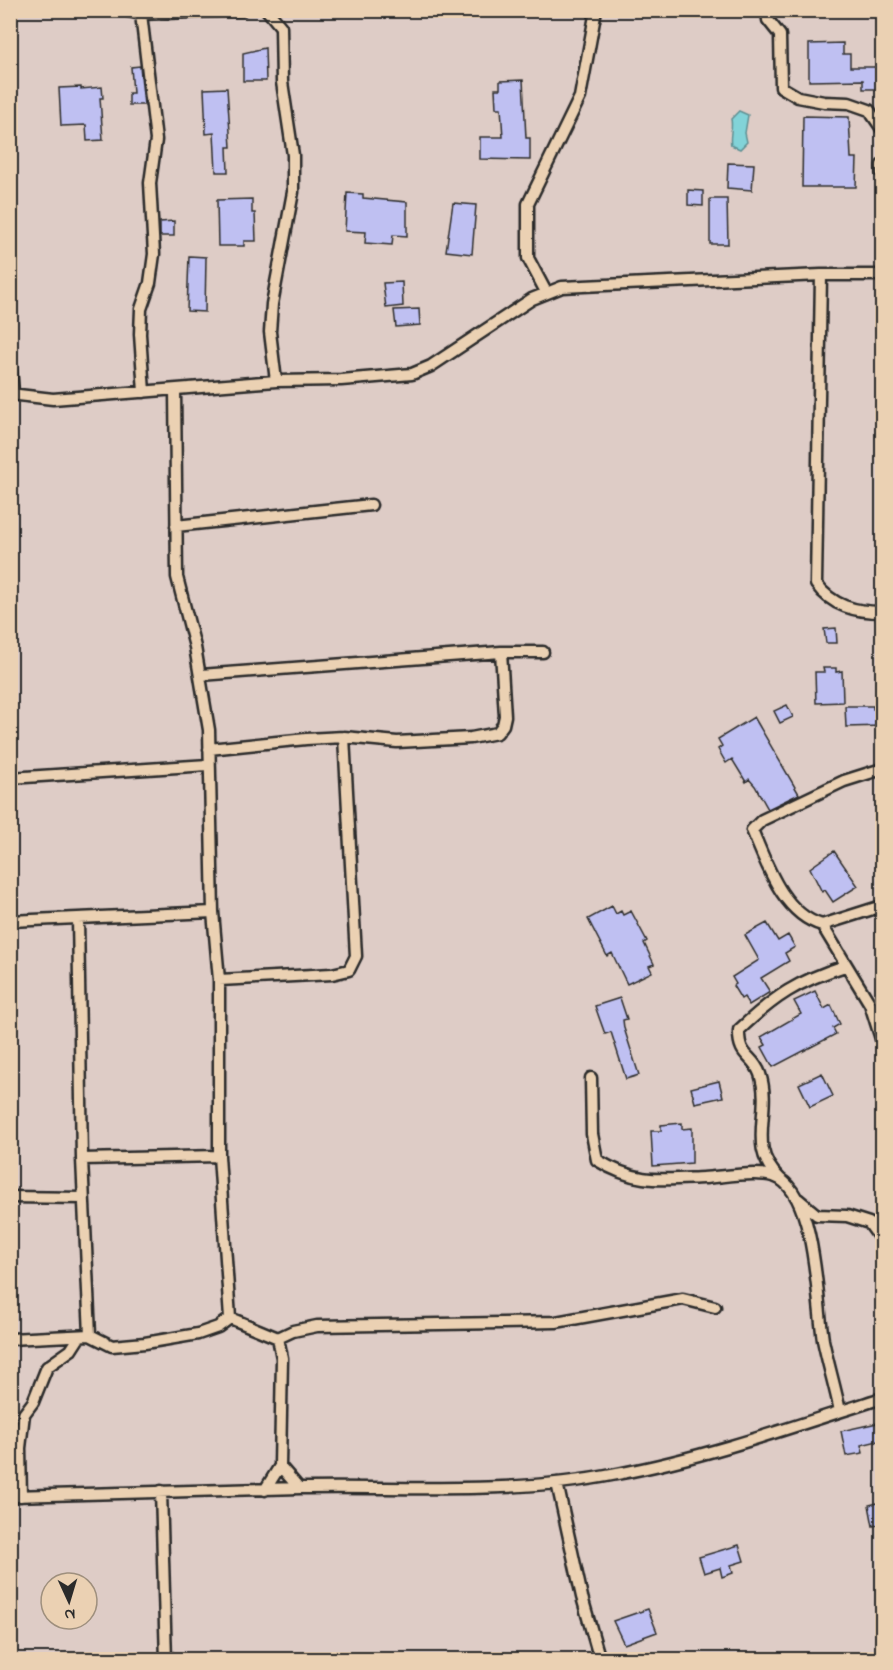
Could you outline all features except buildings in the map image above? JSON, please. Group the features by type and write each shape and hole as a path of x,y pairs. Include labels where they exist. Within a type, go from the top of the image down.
{"street":[{"path":"124,10 141,14 242,10"},
{"path":"267,10 280,27 282,82 293,155 293,192 272,304 270,332 276,381"},
{"path":"546,292 528,258 528,204 580,98 596,10"},
{"path":"767,10 768,20 780,35 781,87 798,97 824,102 849,103 869,110 882,129"},
{"path":"141,14 156,140 150,183 154,254 150,283 141,317 144,392"},
{"path":"882,165 882,173"},
{"path":"821,275 816,584 824,596 837,606 882,612"},
{"path":"10,357 12,393 53,399 276,381 341,380 412,375 431,366 546,292 576,285 821,275 882,275"},
{"path":"176,390 177,577 201,675 209,749 213,912 219,980 219,1156 230,1318"},
{"path":"176,526 371,505"},
{"path":"201,675 501,652 543,651"},
{"path":"209,749 246,743 344,737 397,742 471,738 497,732 503,725 505,716 501,652"},
{"path":"219,980 332,974 349,970 356,956 344,737"},
{"path":"10,778 208,765"},
{"path":"882,769 834,785 762,820 752,831 774,880 807,921 822,925 882,906"},
{"path":"10,921 213,912"},
{"path":"78,918 85,1335 71,1350 47,1367 33,1402 24,1414 16,1496 299,1488 474,1488 557,1483 617,1474 712,1451 882,1398"},
{"path":"822,925 870,1004 882,1042"},
{"path":"846,966 798,984 770,1001 739,1030 738,1045 760,1073 764,1107 760,1138 767,1167 817,1215 848,1216 868,1223 882,1241"},
{"path":"591,1077 592,1134 597,1160 620,1174 651,1180 756,1175 780,1179"},
{"path":"82,1159 219,1156"},
{"path":"10,1197 83,1198"},
{"path":"798,1198 810,1239 824,1342 840,1411"},
{"path":"230,1318 278,1338 293,1331 317,1326 556,1322 683,1299 715,1307"},
{"path":"10,1339 85,1335 112,1346 144,1343 198,1334 218,1327 230,1318"},
{"path":"265,1490 280,1466 282,1359 278,1338"},
{"path":"280,1466 299,1488"},
{"path":"557,1483 582,1597 600,1659"},
{"path":"161,1491 166,1659"}],"water":[{"path":"739,111 748,115 745,133 747,142 740,149 731,145 731,119"}]}
